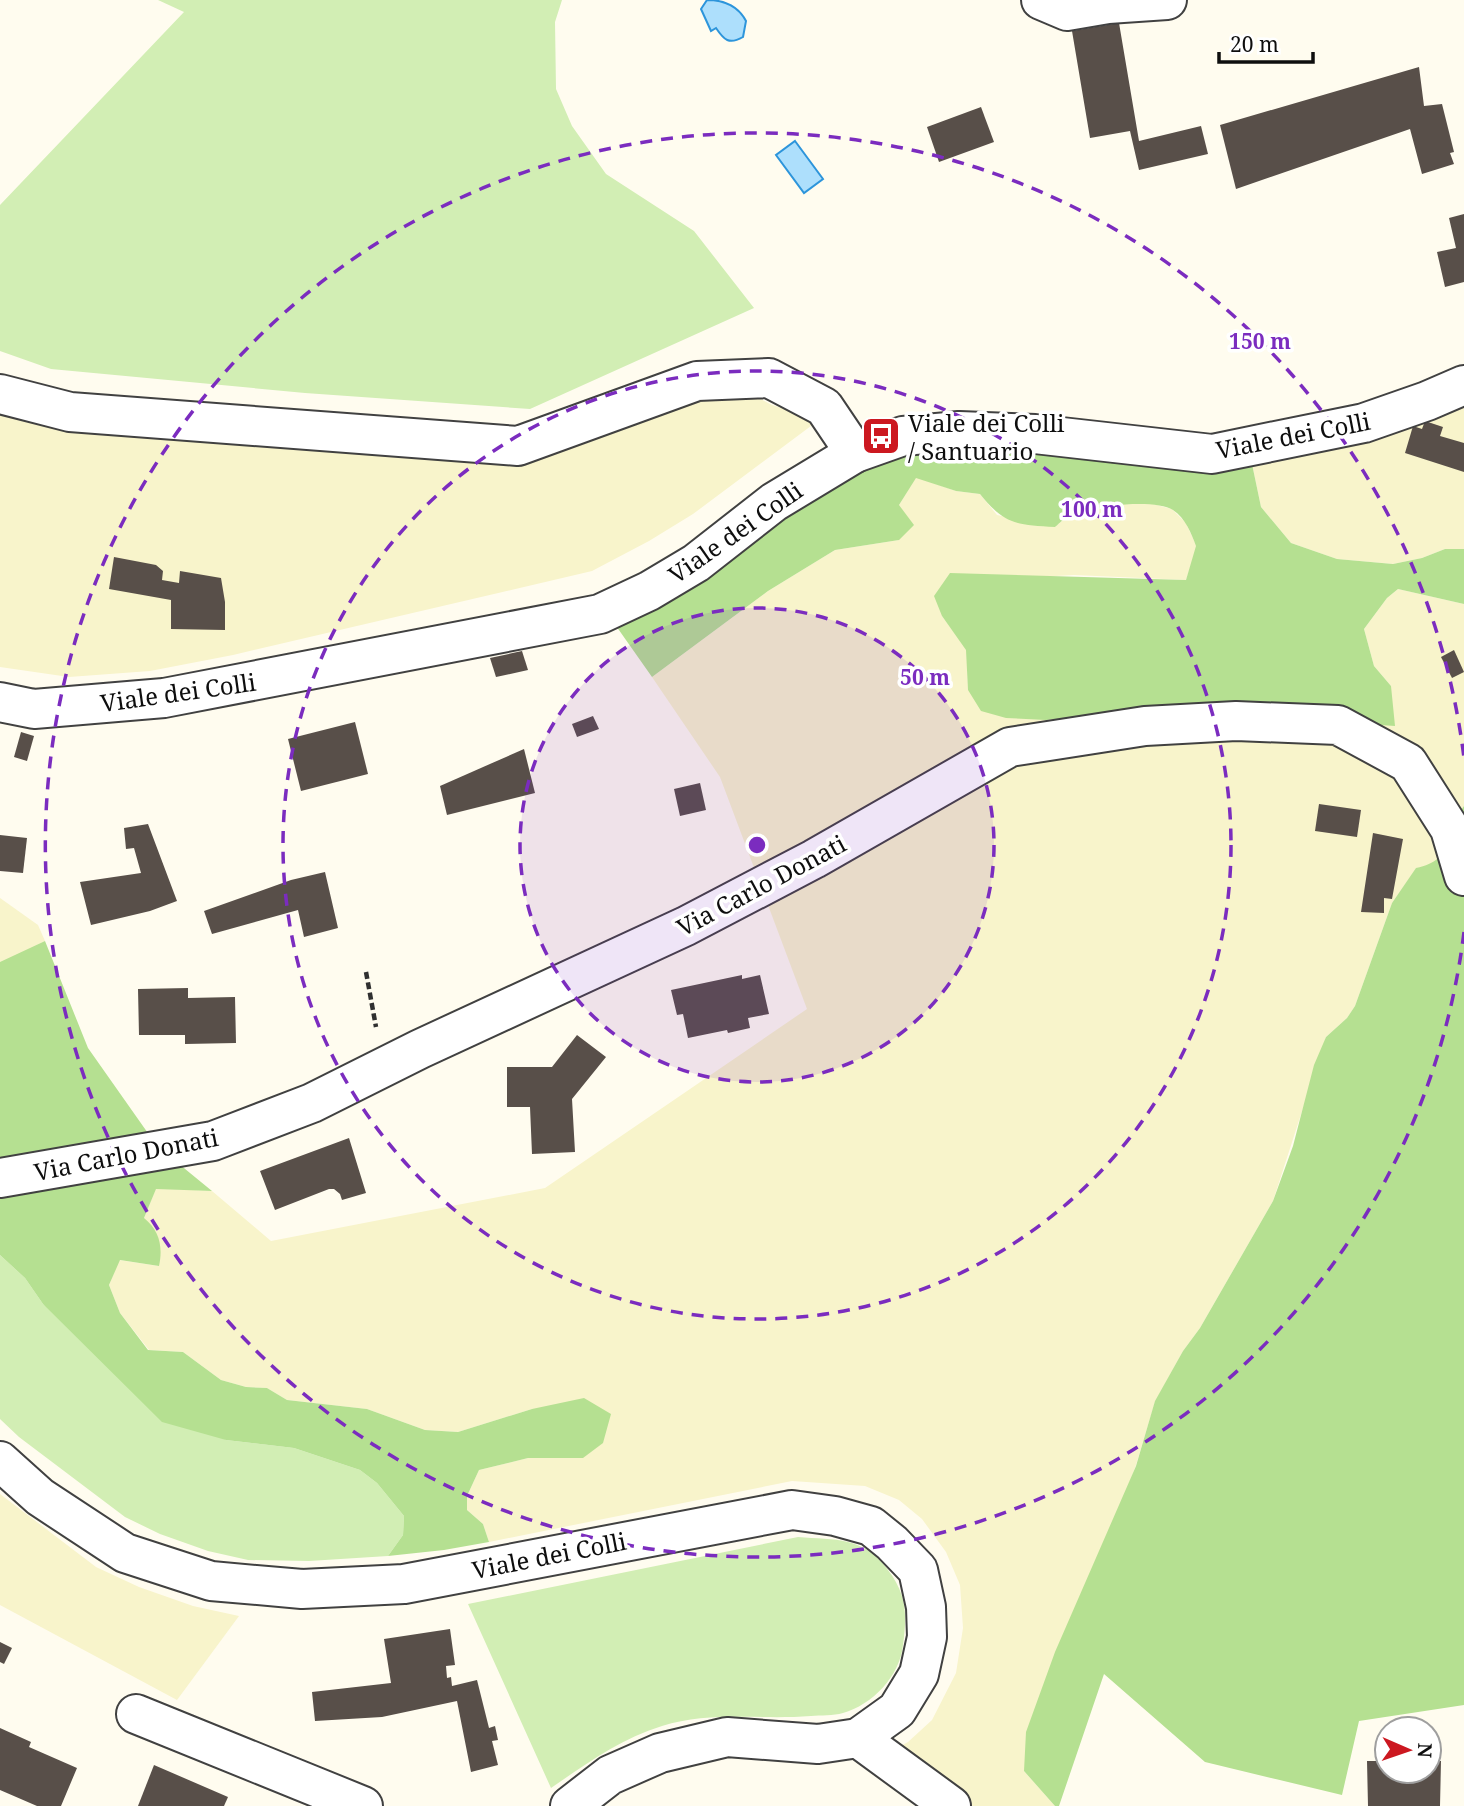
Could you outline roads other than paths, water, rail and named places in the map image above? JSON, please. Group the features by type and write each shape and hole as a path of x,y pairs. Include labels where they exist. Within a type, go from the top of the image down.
{"street":[{"path":"1041,0 1068,11 1108,4 1167,0"},
{"path":"0,394 71,412 518,446 697,382 769,378 824,407 855,453"},
{"name":"Viale dei Colli","path":"0,702 34,709 164,698 600,614 649,591 696,563 774,502 855,453 903,436 959,431 1035,435 1212,454 1364,423 1464,385"},
{"name":"Via Carlo Donati","path":"0,1178 213,1141 312,1103 420,1049 686,926 826,852 1010,747 1145,726 1236,722 1338,725 1408,764 1450,829 1464,876"},
{"name":"Viale dei Colli","path":"0,1461 40,1497 125,1553 211,1581 302,1589 404,1584 792,1510 835,1516 870,1526 892,1543 918,1570 926,1607 927,1637 919,1674 897,1710 858,1738 818,1744 727,1737 660,1753 622,1769 570,1806"},
{"path":"136,1714 363,1806"},
{"path":"858,1738 951,1806"}],"water":[{"path":"707,0 719,1 739,11 746,21 743,37 730,41 716,28 711,31 701,9"},
{"path":"795,141 823,179 804,193 776,155"}],"place":[{"name":"Viale dei Colli / Santuario","path":"881,436"}]}
